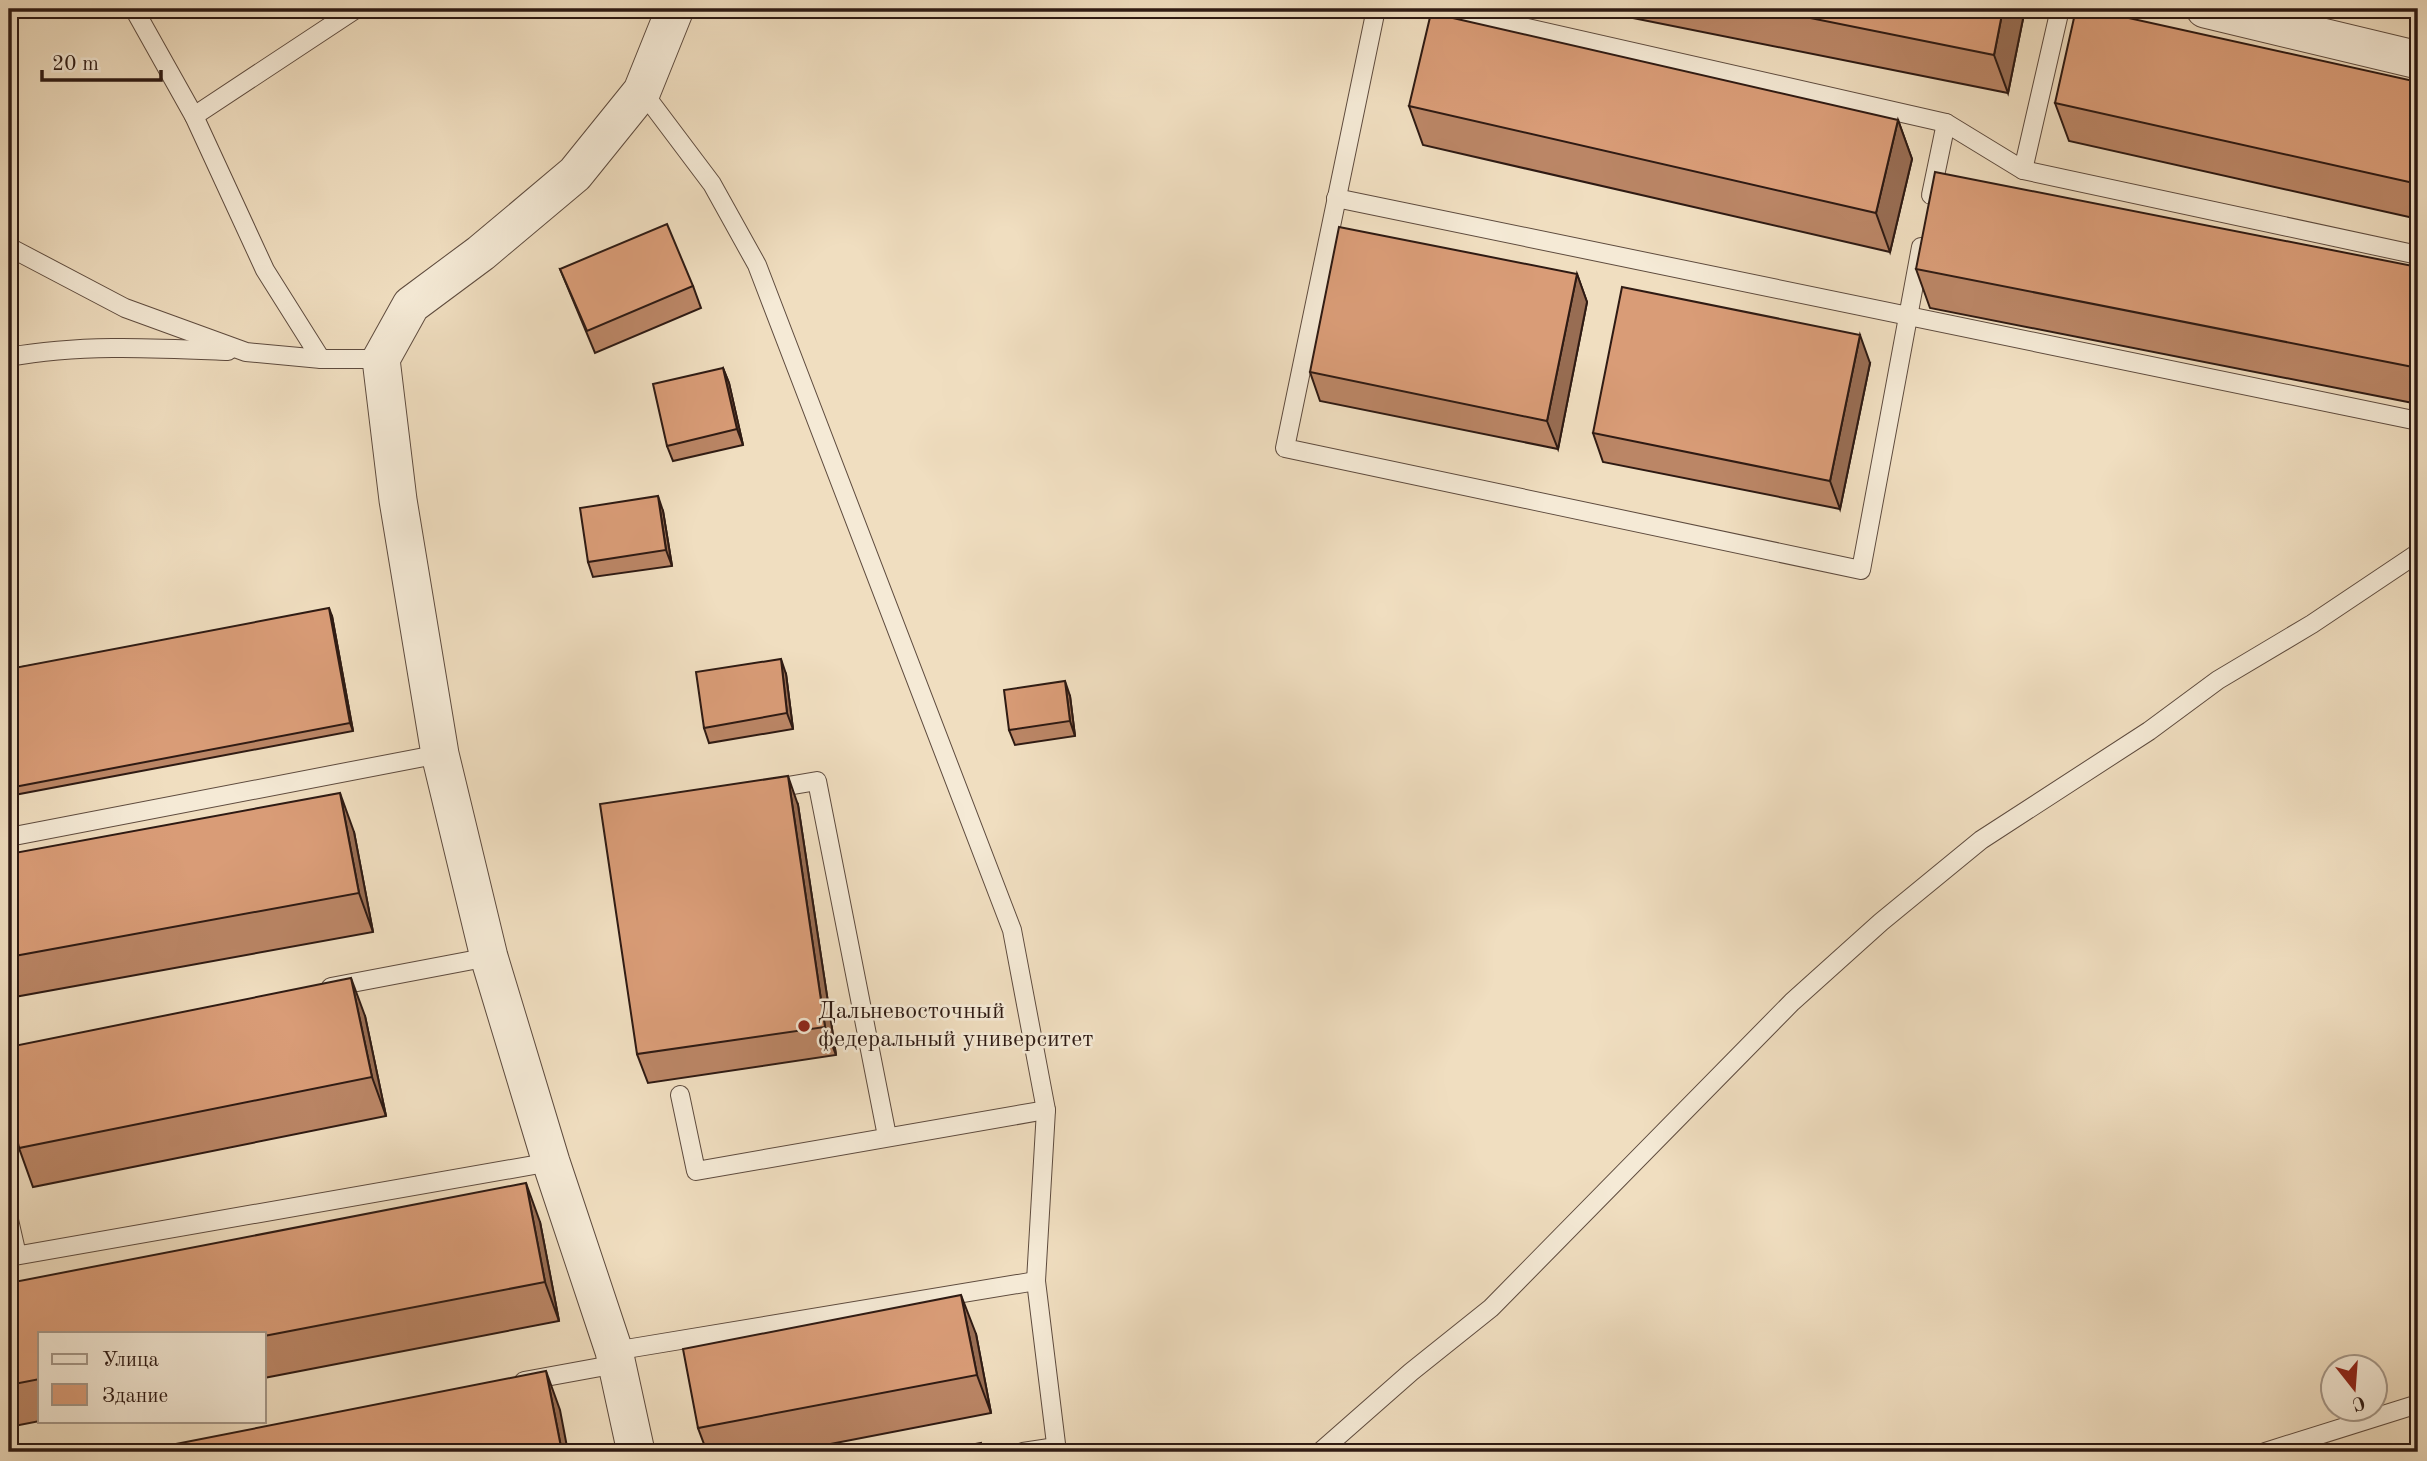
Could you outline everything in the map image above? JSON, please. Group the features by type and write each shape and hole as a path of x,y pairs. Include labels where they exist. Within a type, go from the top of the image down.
{"street":[{"path":"636,1452 616,1357 551,1162 489,957 440,754 398,500 381,359 411,305 481,253 575,174 642,91 675,9"},
{"path":"2204,9 2418,60"}],"lane":[{"path":"134,9 194,116 265,270 321,359"},
{"path":"194,116 356,9"},
{"path":"1376,9 1285,448 1861,570 1946,123"},
{"path":"1444,9 1946,123 2023,170 2418,255"},
{"path":"2023,170 2060,9"},
{"path":"642,91 712,184 765,287 1012,930 1046,1110 1036,1281 1057,1450 1023,1452"},
{"path":"1336,198 2418,421"},
{"path":"9,247 125,308 246,352"},
{"path":"9,357 132,347 246,352 321,359 381,359"},
{"path":"1320,1452 1411,1372 1491,1308 1792,1002 1881,922 1982,840 2149,731 2218,680 2312,624 2418,553"},
{"path":"9,837 440,754"},
{"path":"748,792 817,781 887,1136"},
{"path":"311,991 489,957"},
{"path":"680,1095 696,1171 1046,1110"},
{"path":"9,1220 13,1256 551,1162"},
{"path":"507,1384 616,1357 1036,1281"},
{"path":"2265,1452 2418,1404"}],"building":[{"path":"1766,9 2003,9 1994,55"},
{"path":"2076,9 2088,9 2418,82 2418,184 2055,103"},
{"path":"1431,13 1898,120 1876,213 1409,106"},
{"path":"1935,172 2418,267 2418,368 1916,269"},
{"path":"667,224 693,286 587,331 560,269"},
{"path":"1339,227 1577,274 1547,421 1310,372"},
{"path":"1622,287 1860,335 1830,481 1593,433"},
{"path":"723,368 737,429 667,446 653,384"},
{"path":"658,496 666,550 588,562 580,508"},
{"path":"329,608 350,723 9,788 9,669"},
{"path":"781,659 787,713 704,728 696,672"},
{"path":"1065,681 1070,721 1009,730 1004,690"},
{"path":"788,776 825,1027 637,1054 600,804"},
{"path":"340,793 359,893 9,957 9,854"},
{"path":"351,978 372,1077 19,1148 9,1099 9,1047"},
{"path":"526,1183 545,1282 266,1336 266,1332 38,1332 38,1379 9,1385 9,1283"},
{"path":"961,1295 977,1375 698,1428 683,1349"},
{"path":"546,1371 562,1452 135,1452"},
{"path":"981,1443 982,1452 933,1452"}],"place":[{"name":"Дальневосточный федеральный университет","path":"804,1026"}]}
